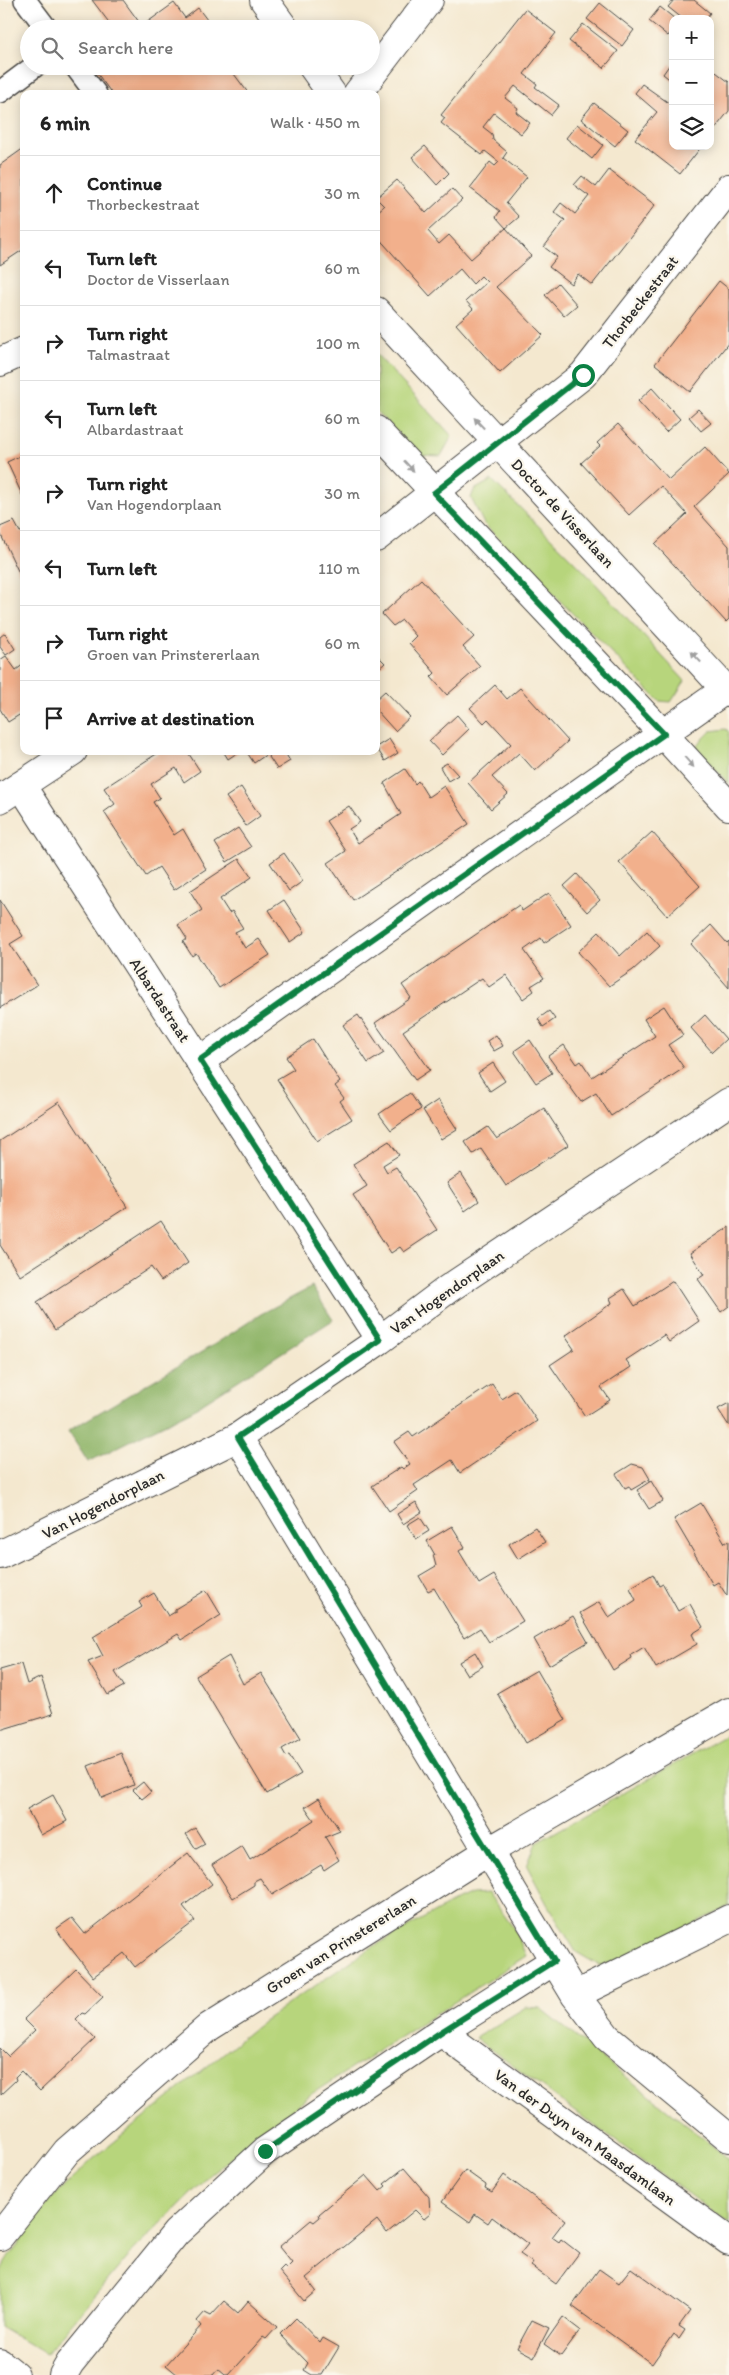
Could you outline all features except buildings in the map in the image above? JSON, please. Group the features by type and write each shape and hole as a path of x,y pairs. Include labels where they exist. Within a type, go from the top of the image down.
{"street":[{"path":"264,0 278,20"},
{"path":"380,65 429,0"},
{"path":"318,75 329,90"},
{"path":"361,90 372,75"},
{"name":"Thorbeckestraat","path":"380,535 498,444 583,375 729,188"},
{"name":"Doctor de Visserlaan","path":"380,315 728,690"},
{"path":"0,362 20,353"},
{"path":"380,434 664,734 729,806"},
{"path":"200,1060 728,690"},
{"path":"11,792 67,755"},
{"name":"Albardastraat","path":"11,792 200,1060 380,1340"},
{"name":"Van Hogendorplaan","path":"1,1551 238,1437 380,1340 448,1289 729,1102"},
{"path":"238,1437 575,1995 608,2037 729,2138"},
{"name":"Groen van Prinstererlaan","path":"0,2236 67,2151 209,2027 489,1851 729,1712"},
{"path":"575,1995 729,1919"},
{"path":"63,2375 70,2363 176,2233 265,2151 441,2032 554,1961"},
{"name":"Van der Duyn van Maasdamlaan","path":"441,2032 729,2241"},
{"path":"0,2364 16,2375"}],"lane":[{"path":"25,0 40,20"},
{"path":"0,92 23,75"},
{"path":"82,75 93,90"}],"green space":[{"path":"380,358 452,436 441,456 418,455 380,415"},
{"path":"492,480 583,570 685,681 671,702 659,701 484,524 471,498 474,490"},
{"path":"726,729 729,732 729,784 695,747 711,731"},
{"path":"312,1287 333,1320 192,1410 88,1462 68,1431 215,1344 261,1314"},
{"path":"729,1733 729,1906 615,1962 600,1966 576,1952 527,1866 536,1843"},
{"path":"488,1893 515,1930 526,1956 310,2095 211,2174 130,2254 46,2354 0,2327 0,2272 50,2200 93,2159 262,2022 369,1949 451,1903 471,1894"},
{"path":"526,2007 540,2008 729,2159 729,2224 475,2038"}],"route":[{"path":"265,2151 441,2032 554,1961 238,1437 380,1340 200,1060 664,734 434,493 583,375"}]}
